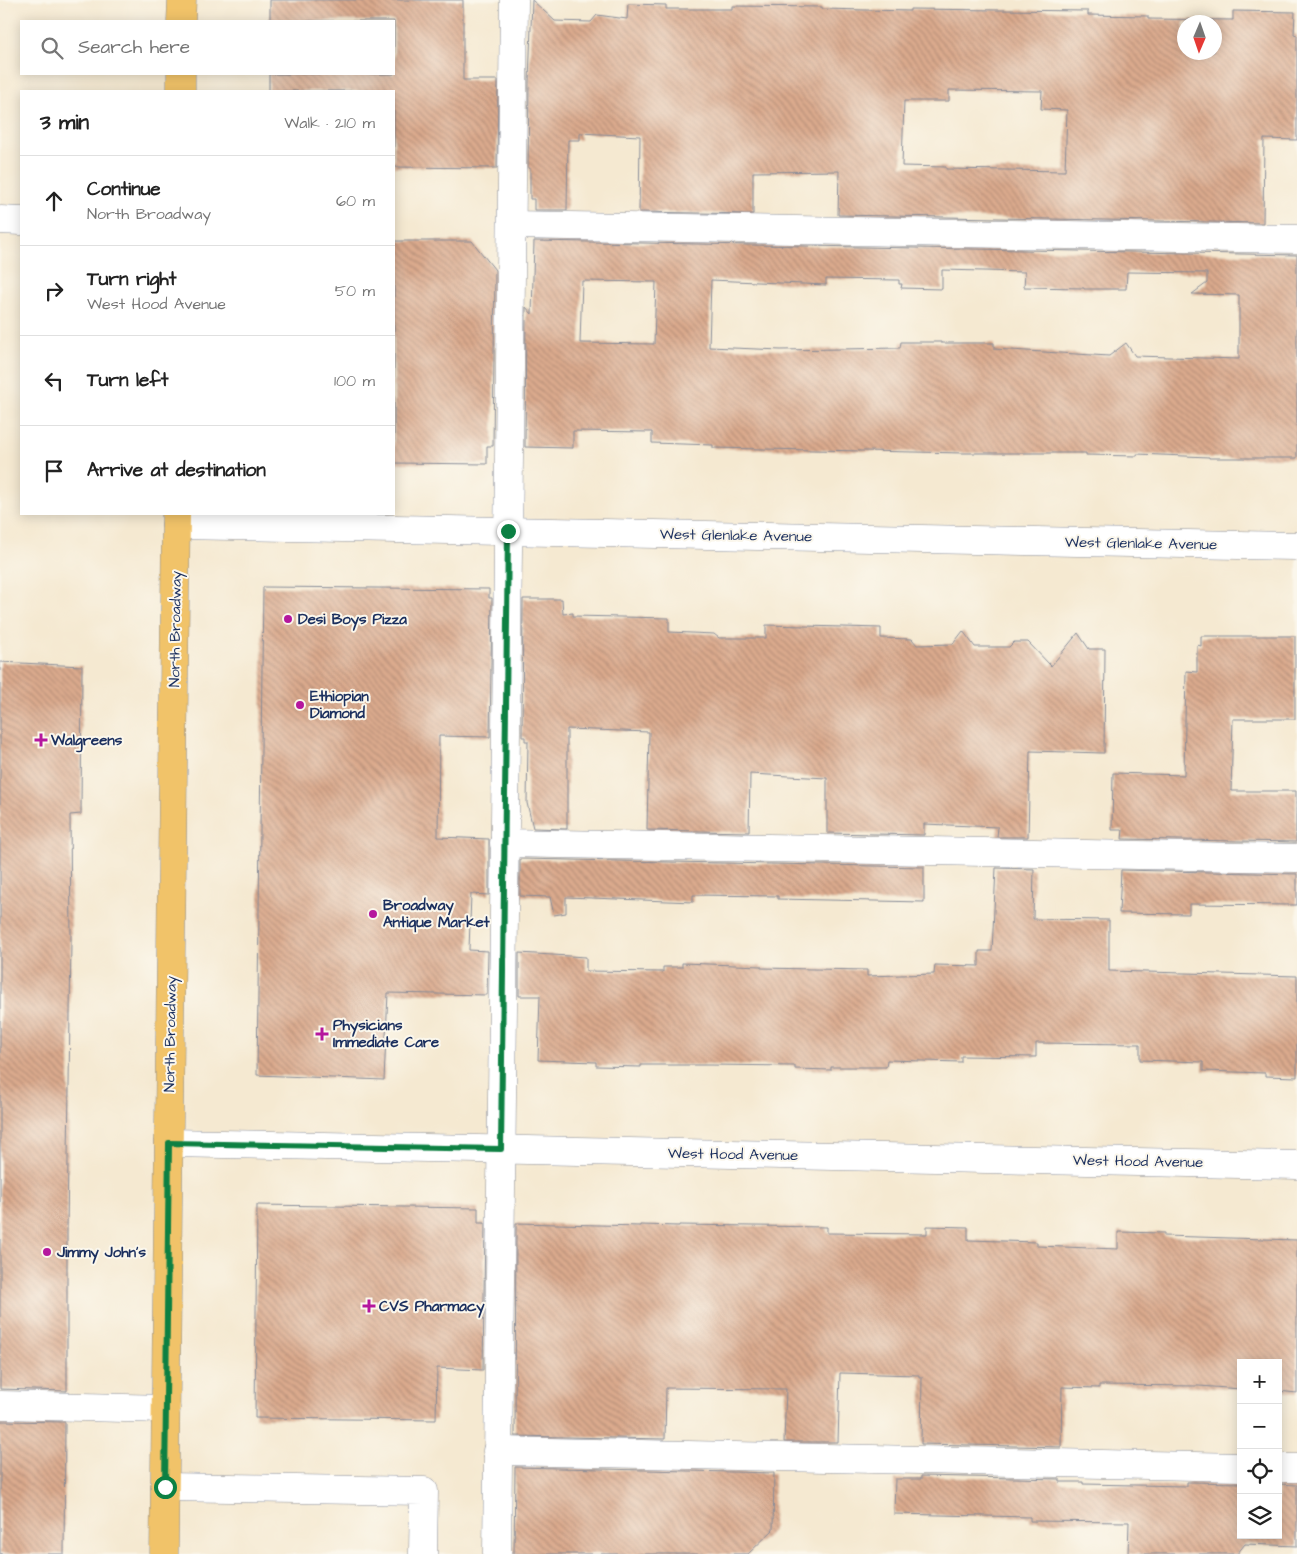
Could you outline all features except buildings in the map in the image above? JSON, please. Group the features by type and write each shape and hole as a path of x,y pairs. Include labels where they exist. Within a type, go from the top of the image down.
{"main road":[{"path":"181,20 182,0"},
{"path":"181,75 181,90"},
{"name":"North Broadway","path":"164,1554 176,519"}],"street":[{"path":"497,1554 514,0"},
{"path":"0,220 20,221"},
{"path":"512,225 1297,239"},
{"name":"West Glenlake Avenue","path":"176,519 508,531 1297,546"},
{"path":"504,843 1297,858"},
{"name":"West Hood Avenue","path":"169,1143 1297,1165"},
{"path":"0,1405 166,1408"},
{"path":"497,1452 1237,1467"},
{"path":"1282,1468 1297,1468"},
{"path":"165,1487 424,1491 423,1554"}],"place":[{"name":"Desi Boys Pizza","path":"288,619"},
{"name":"Ethiopian Diamond","path":"300,705"},
{"name":"Walgreens","path":"41,740"},
{"name":"Broadway Antique Market","path":"373,914"},
{"name":"Physicians Immediate Care","path":"322,1034"},
{"name":"Jimmy John's","path":"47,1252"},
{"name":"CVS Pharmacy","path":"369,1306"}],"route":[{"path":"165,1487 169,1143 501,1149 508,531"}]}
